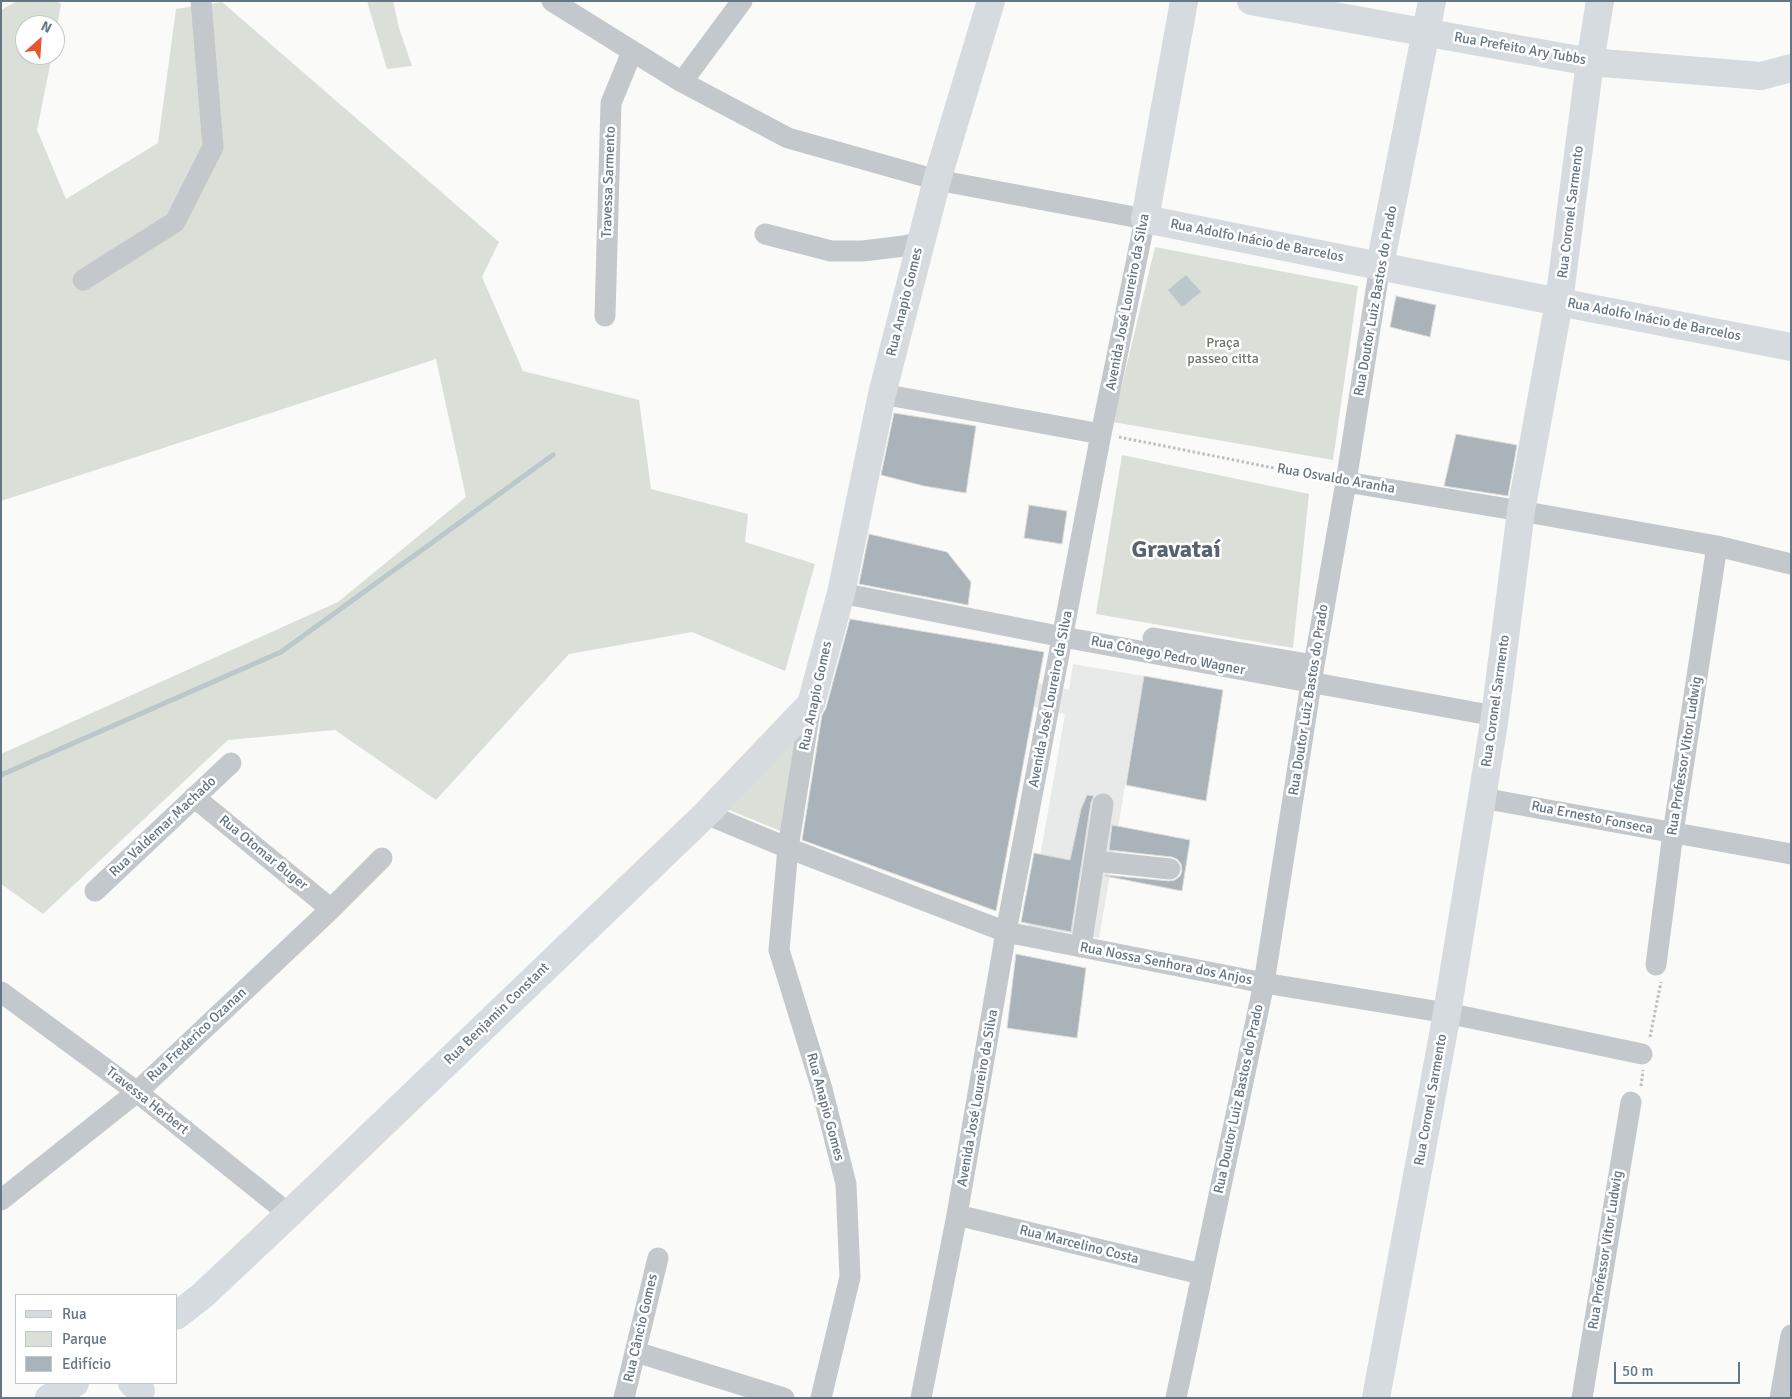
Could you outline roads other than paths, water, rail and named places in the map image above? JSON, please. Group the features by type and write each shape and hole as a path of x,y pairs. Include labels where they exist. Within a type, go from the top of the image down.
{"main road":[{"name":"Rua Anapio Gomes","path":"811,704 841,593 882,394 937,180 991,1"},
{"name":"Avenida José Loureiro da Silva","path":"1145,218 1184,1"},
{"name":"Rua Prefeito Ary Tubbs","path":"1251,1 1590,62 1761,76 1791,68"},
{"name":"Rua Doutor Luiz Bastos do Prado","path":"1380,265 1432,1"},
{"name":"Rua Coronel Sarmento","path":"1376,1398 1447,1013 1482,798 1495,716 1521,511 1559,302 1590,62 1600,1"},
{"name":"Rua Adolfo Inácio de Barcelos","path":"1145,218 1791,347"},
{"name":"Rua Benjamin Constant","path":"178,1314 203,1295 289,1214 706,814 811,704"},
{"path":"49,1398 73,1384"}],"street":[{"path":"83,280 175,222 213,147 201,1"},
{"name":"Rua Adolfo Inácio de Barcelos","path":"552,1 682,82 788,138 937,180 1145,218"},
{"path":"682,82 742,1"},
{"name":"Travessa Sarmento","path":"605,316 611,103 632,52"},
{"name":"Avenida José Loureiro da Silva","path":"921,1398 957,1215 1006,932 1101,434 1145,218"},
{"path":"765,234 831,251 863,251 921,242"},
{"name":"Rua Doutor Luiz Bastos do Prado","path":"1176,1398 1264,983 1312,674 1346,482 1380,265"},
{"path":"882,394 1101,434"},
{"name":"Rua Osvaldo Aranha","path":"1346,482 1717,546 1791,564"},
{"name":"Rua Professor Vitor Ludwig","path":"1656,965 1673,833 1717,546"},
{"name":"Rua Cônego Pedro Wagner","path":"841,593 1065,630 1312,674 1495,716"},
{"name":"Rua Anapio Gomes","path":"811,704 788,848 779,950 822,1089 846,1184 850,1277 821,1398"},
{"name":"Rua Valdemar Machado","path":"95,891 231,763"},
{"name":"Rua Otomar Buger","path":"194,797 331,909"},
{"name":"Rua Ernesto Fonseca","path":"1482,798 1791,854"},
{"path":"1082,947 1102,804"},
{"name":"Rua Nossa Senhora dos Anjos","path":"706,814 788,848 1006,932 1264,983 1447,1013 1642,1054"},
{"name":"Rua Frederico Ozanan","path":"1,1200 137,1092 331,909 382,858"},
{"path":"1095,861 1170,869"},
{"name":"Travessa Herbert","path":"1,992 137,1092 289,1214"},
{"name":"Rua Professor Vitor Ludwig","path":"1582,1398 1631,1102"},
{"name":"Rua Marcelino Costa","path":"957,1215 1201,1274"},
{"name":"Rua Câncio Gomes","path":"624,1398 658,1258"},
{"path":"1780,1398 1791,1335"},
{"path":"636,1352 784,1398"}],"waterway":[{"path":"1,775 281,652 553,455"}],"district":[{"name":"Gravataí","path":"1176,551"}],"park label":[{"name":"Praça passeo citta","path":"1223,352"}]}
